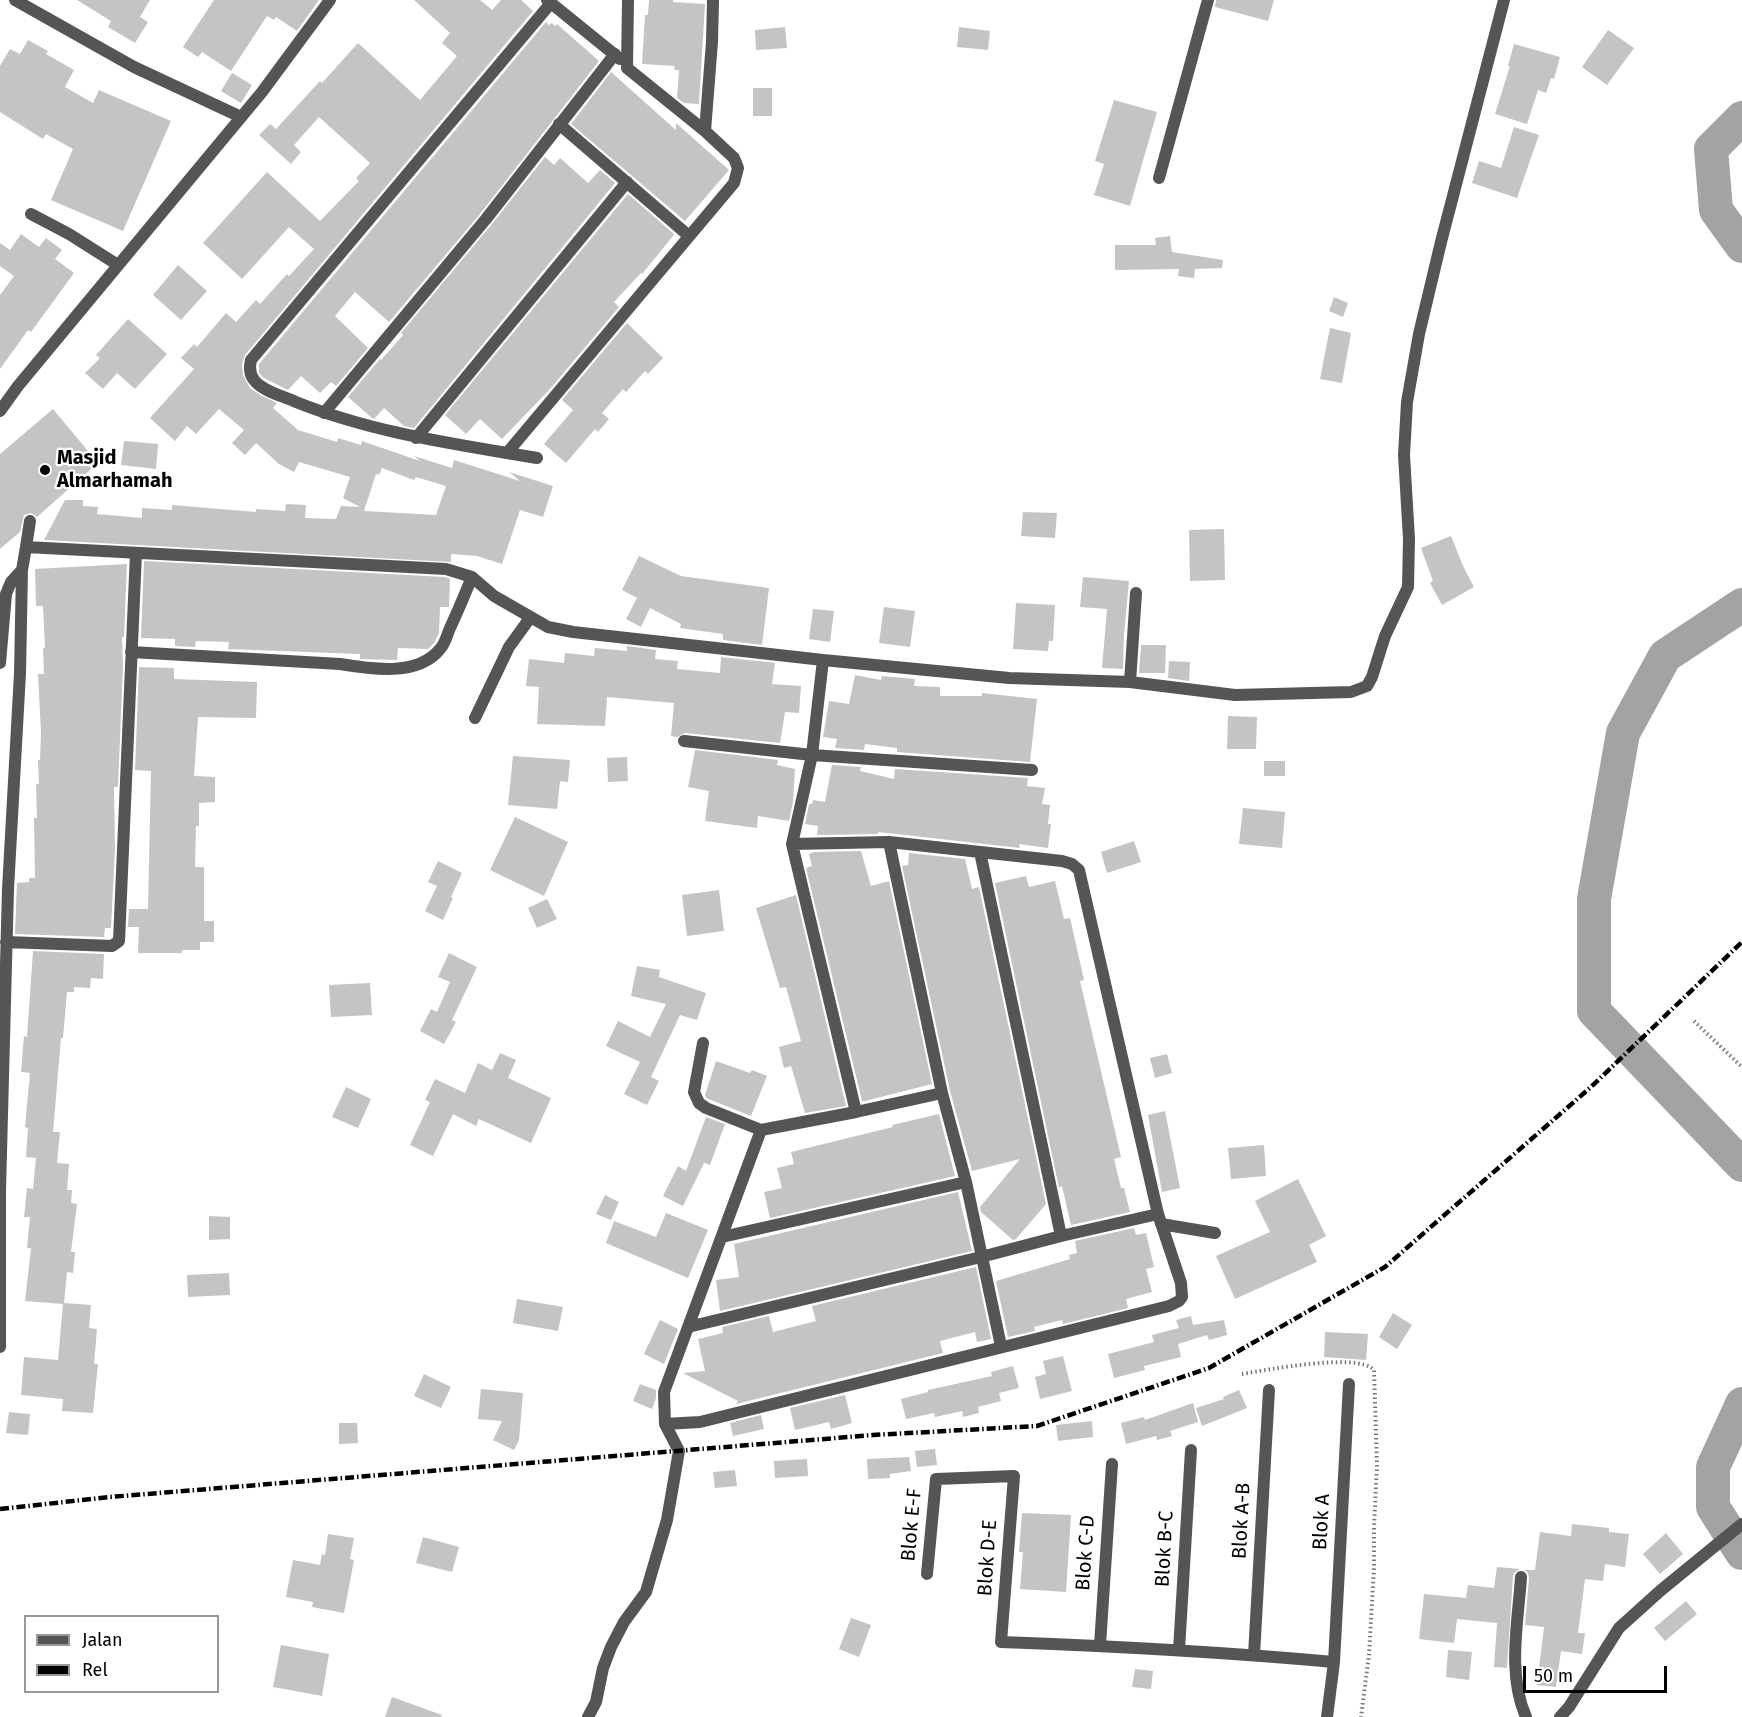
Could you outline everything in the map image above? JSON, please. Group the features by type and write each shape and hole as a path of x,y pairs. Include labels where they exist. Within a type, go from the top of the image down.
{"street":[{"path":"15,0 134,67 241,117"},
{"path":"0,411 18,386 241,117 330,0"},
{"path":"627,68 628,0"},
{"path":"705,131 713,0"},
{"path":"1159,178 1208,0"},
{"path":"26,547 446,569 472,578 494,596 548,627 573,632 823,660 1009,678 1130,682 1235,695 1351,692 1367,686 1372,677 1385,636 1408,587 1409,539 1404,455 1407,402 1419,334 1504,0"},
{"path":"507,453 734,183 738,168 734,158 705,131 627,68 615,54 549,2 251,360 249,368 250,374 263,388 324,413 416,438 537,458"},
{"path":"324,413 486,219 615,54"},
{"path":"559,124 689,236"},
{"path":"416,438 627,182"},
{"path":"31,214 69,234 118,265"},
{"path":"0,1347 0,1190 6,942 21,673 22,570 30,521"},
{"path":"6,942 112,946 119,941 136,553"},
{"path":"0,663 6,594 11,582 22,570"},
{"path":"130,652 339,664 370,669 391,670 409,667 440,651 472,578"},
{"path":"1130,682 1136,593"},
{"path":"475,718 509,647 530,618"},
{"path":"823,660 812,755 792,844 856,1112"},
{"path":"684,741 812,755 1032,771"},
{"path":"665,1424 700,1422 1169,1306 1179,1301 1182,1292 1159,1219 1079,870 1072,864 1062,861 889,842 792,844"},
{"path":"889,842 942,1093 966,1182 1001,1346"},
{"path":"980,852 1061,1236"},
{"path":"703,1043 694,1092 695,1098 706,1108 761,1130 942,1093"},
{"path":"588,1717 596,1702 603,1668 611,1647 624,1622 646,1592 667,1520 679,1451 665,1424 664,1392 761,1130"},
{"path":"722,1237 966,1182"},
{"path":"688,1327 1061,1236 1159,1219 1215,1233"},
{"name":"Blok A","path":"1327,1717 1334,1662 1349,1384"},
{"name":"Blok A-B","path":"1254,1655 1269,1390"},
{"name":"Blok B-C","path":"1179,1650 1191,1450"},
{"name":"Blok C-D","path":"1100,1645 1112,1464"},
{"name":"Blok D-E","path":"1014,1476 1001,1642 1100,1645"},
{"name":"Blok E-F","path":"927,1574 936,1479 1014,1476"},
{"path":"1560,1717 1569,1707 1619,1628 1742,1524"},
{"path":"1521,1577 1515,1660 1519,1700 1526,1717"},
{"path":"1100,1645 1334,1662"}],"path":[{"path":"1694,1021 1742,1067"}],"building":[{"path":"77,0 150,0 140,17 148,22 135,43 108,27 111,21"},
{"path":"214,0 319,0 297,31 276,17 274,20 267,16 231,71 202,52 198,57 183,47"},
{"path":"414,0 480,0 492,10 501,0 521,0 533,11 245,355 242,364 243,375 250,388 277,403 273,408 298,430 337,442 338,438 361,445 362,441 420,461 414,456 452,468 454,460 520,481 509,472 553,486 543,517 520,510 502,564 477,556 451,554 451,562 44,540 65,500 83,500 83,506 98,507 97,514 142,518 142,508 172,510 172,505 256,512 256,509 285,511 286,504 306,505 305,518 336,519 341,506 360,507 343,498 350,477 299,462 294,472 279,464 256,443 245,455 232,443 244,430 219,409 196,434 187,426 175,441 150,418 194,369 181,358 194,344 197,347 226,313 236,322 256,300 260,304 314,249 289,227 242,279 203,243 267,172 320,221 359,181 356,178 370,163 319,117 294,145 301,152 291,164 259,135 270,124 276,129 358,43 420,100 457,56 442,43 450,33","holes":["382,468 414,480 416,477 446,486 436,515 364,511 376,474 379,475"]},
{"path":"649,0 705,4 699,104 684,103 677,98 679,70 674,70 675,66 642,64 645,15 648,15"},
{"path":"1216,0 1274,0 1268,21 1215,7"},
{"path":"546,22 549,25 557,24 599,61 480,214 389,322 355,292 335,316 368,348 336,386 331,382 320,393 301,376 288,390 264,378 259,373 259,364"},
{"path":"785,27 787,48 756,50 755,30"},
{"path":"959,27 990,31 988,50 957,47"},
{"path":"1608,30 1634,48 1607,85 1582,67"},
{"path":"28,40 48,51 46,54 74,70 65,87 93,103 99,90 171,121 123,231 51,200 73,149 46,134 43,139 0,112 0,66 10,49 20,54"},
{"path":"1514,44 1560,57 1554,79 1551,78 1546,93 1538,90 1527,124 1495,114 1510,66 1508,66"},
{"path":"611,72 676,130 676,123 729,170 685,221 571,124"},
{"path":"232,73 252,85 241,103 221,91"},
{"path":"753,88 772,88 772,116 753,116"},
{"path":"1114,100 1157,112 1130,206 1094,195 1104,164 1095,161"},
{"path":"1514,127 1539,135 1517,198 1472,183 1479,161 1501,168"},
{"path":"545,157 554,165 560,158 588,183 600,170 615,183 414,428 404,426 384,408 374,419 372,418 348,397 403,335 401,333"},
{"path":"628,194 674,234 673,236 642,274 614,302 619,307 550,389 502,439 480,419 466,434 445,415"},
{"path":"21,234 39,247 46,238 62,250 55,259 74,273 31,332 28,330 0,369 0,295 14,276 0,266 0,243 10,250"},
{"path":"1170,236 1172,252 1223,260 1222,268 1195,269 1194,278 1178,276 1179,269 1115,270 1115,245 1156,245 1155,238"},
{"path":"178,265 207,291 181,320 153,295"},
{"path":"1334,297 1348,303 1343,317 1329,311"},
{"path":"128,319 167,354 135,389 117,373 103,389 85,373 100,358 96,355"},
{"path":"627,323 663,358 648,374 645,371 626,392 623,389 602,413 609,419 598,432 595,429 566,463 544,444 573,410 562,400"},
{"path":"1330,328 1351,333 1342,383 1320,379"},
{"name":"Masjid Almarhamah","path":"53,409 98,463 37,517 31,513 24,515 20,532 0,549 0,454"},
{"path":"124,441 158,444 156,469 121,465"},
{"path":"1023,512 1057,513 1055,538 1021,536"},
{"path":"1224,529 1225,580 1190,581 1189,530"},
{"path":"1451,536 1474,587 1442,605 1430,583 1433,581 1421,548"},
{"path":"639,556 681,576 769,588 762,645 723,640 723,634 680,628 681,624 650,608 641,627 626,619 637,598 622,590"},
{"path":"144,561 445,577 450,579 449,607 440,607 439,633 434,643 428,649 398,648 397,660 360,659 360,654 228,649 229,642 196,641 195,647 175,646 175,639 141,638"},
{"path":"127,564 124,637 122,637 118,787 114,787 115,849 111,928 105,928 104,937 15,934 17,883 29,882 29,878 35,878 34,818 37,818 36,784 39,784 38,760 40,760 41,732 38,674 44,674 43,648 45,648 43,606 36,606 35,569"},
{"path":"1083,577 1129,581 1123,669 1102,668 1107,609 1080,607"},
{"path":"1016,603 1055,605 1053,641 1049,641 1048,651 1013,649"},
{"path":"884,607 915,611 910,647 879,643"},
{"path":"813,609 834,611 830,642 809,639"},
{"path":"1141,645 1166,645 1165,673 1139,673"},
{"path":"627,646 656,650 655,659 678,661 677,669 720,673 721,657 775,663 772,684 801,686 799,713 785,712 780,743 685,733 677,737 671,736 674,703 607,697 605,726 537,724 539,687 526,686 529,659 564,663 565,653 594,656 595,648 627,651"},
{"path":"1169,661 1190,662 1189,681 1168,678"},
{"path":"139,667 174,668 174,679 257,682 256,718 198,717 194,776 215,777 215,802 199,803 199,826 196,826 195,867 204,867 204,921 214,921 214,942 200,942 200,950 182,950 182,953 138,953 139,927 128,927 129,909 148,909 151,771 135,770"},
{"path":"855,675 881,680 882,676 915,679 914,686 940,687 940,696 982,696 982,693 1037,699 1030,762 897,752 897,748 865,744 864,750 835,748 837,739 823,737 829,701 849,704"},
{"path":"1228,716 1257,717 1256,749 1227,749"},
{"path":"695,750 778,760 777,765 795,769 789,821 758,816 757,828 705,821 709,791 688,787"},
{"path":"513,756 570,760 568,782 560,781 557,809 508,805"},
{"path":"627,757 628,781 608,782 607,758"},
{"path":"1264,761 1285,761 1285,776 1264,776"},
{"path":"832,765 861,767 860,771 894,779 895,769 1028,778 1027,786 1045,788 1042,804 1050,805 1048,824 1051,824 1048,848 1019,844 1020,848 878,832 878,834 817,835 818,826 805,824 809,804 812,804 813,800 825,802"},
{"path":"1243,808 1285,812 1282,848 1239,844"},
{"path":"515,817 568,842 544,896 490,870"},
{"path":"1134,841 1141,862 1107,873 1101,852"},
{"path":"861,851 871,886 889,881 932,1084 865,1101 862,1101 806,868 812,866 809,854 814,852"},
{"path":"909,853 965,859 972,889 979,887 1046,1204 1013,1240 981,1212 980,1207 1020,1159 972,1171 950,1091 902,866 908,865"},
{"path":"438,861 462,873 443,920 425,911 437,886 428,882"},
{"path":"1026,876 1029,887 1055,881 1064,919 1070,918 1084,980 1080,981 1121,1157 1114,1159 1130,1212 1071,1225 1062,1186 1059,1188 995,883"},
{"path":"719,890 724,931 687,936 682,895"},
{"path":"796,895 846,1106 805,1113 791,1066 784,1068 779,1047 801,1041 786,987 780,988 756,908"},
{"path":"547,899 557,919 537,928 528,908"},
{"path":"33,951 104,954 103,979 91,978 90,988 74,987 74,992 67,992 53,1132 60,1132 57,1163 69,1164 67,1190 72,1190 71,1203 77,1204 71,1252 75,1252 73,1273 67,1272 64,1303 91,1305 89,1328 97,1329 94,1364 98,1364 93,1413 62,1411 63,1399 21,1395 24,1357 58,1360 63,1304 25,1301 31,1248 27,1248 30,1217 24,1217 27,1188 33,1189 36,1158 26,1157 28,1128 25,1127 30,1073 21,1072 24,1036 27,1037"},
{"path":"449,953 477,967 452,1020 456,1022 444,1044 420,1031 431,1009 437,1012 450,982 438,977"},
{"path":"637,966 660,970 659,977 706,993 697,1020 680,1015 651,1077 659,1081 647,1105 624,1094 640,1062 606,1046 618,1021 650,1037 666,1004 631,996"},
{"path":"370,983 372,1015 331,1017 329,985"},
{"path":"500,1053 516,1060 508,1078 551,1098 531,1143 479,1119 476,1126 453,1114 433,1156 410,1145 430,1102 425,1100 435,1079 465,1093 478,1063 492,1070"},
{"path":"1167,1054 1172,1073 1155,1078 1150,1058"},
{"path":"716,1061 750,1073 752,1070 767,1076 751,1116 706,1098"},
{"path":"346,1087 371,1099 358,1128 332,1117"},
{"path":"1165,1111 1180,1188 1162,1192 1148,1115"},
{"path":"939,1114 955,1176 770,1218 764,1192 782,1188 777,1168 794,1164 791,1152"},
{"path":"706,1117 725,1124 710,1165 704,1163 683,1206 663,1196 678,1166 686,1171"},
{"path":"1264,1145 1266,1176 1231,1179 1228,1148"},
{"path":"1298,1179 1326,1236 1309,1245 1317,1262 1235,1299 1216,1256 1270,1232 1255,1201"},
{"path":"958,1192 972,1251 720,1311 716,1280 739,1277 734,1244"},
{"path":"605,1195 619,1202 611,1220 596,1214"},
{"path":"666,1213 708,1230 688,1278 606,1243 614,1221 656,1237"},
{"path":"209,1216 230,1217 230,1239 209,1240"},
{"path":"1134,1228 1136,1235 1146,1233 1154,1267 1146,1269 1152,1292 1126,1299 1128,1308 1063,1324 1062,1320 1034,1327 1035,1331 1008,1337 996,1281 1070,1259 1069,1255 1077,1253 1075,1241"},
{"path":"976,1267 991,1339 977,1342 975,1332 940,1341 943,1353 736,1404 738,1401 683,1373 705,1371 698,1339 723,1333 722,1327 769,1316 773,1332 816,1321 812,1306"},
{"path":"229,1273 230,1295 188,1297 187,1275"},
{"path":"517,1299 563,1307 558,1331 513,1323"},
{"path":"1393,1313 1412,1325 1397,1349 1379,1337"},
{"path":"1191,1316 1193,1325 1224,1320 1227,1335 1209,1340 1207,1335 1178,1344 1181,1357 1144,1366 1145,1370 1114,1378 1108,1354 1154,1342 1152,1335 1179,1328 1176,1320"},
{"path":"660,1320 678,1329 664,1364 644,1354"},
{"path":"1325,1332 1368,1334 1366,1360 1324,1357"},
{"path":"1063,1356 1072,1391 1040,1399 1035,1377 1046,1374 1043,1361"},
{"path":"1013,1366 1019,1388 999,1393 1001,1401 978,1407 979,1413 963,1417 962,1411 935,1417 934,1413 906,1419 901,1399 928,1392 928,1390 992,1376 991,1372"},
{"path":"424,1374 451,1387 441,1408 414,1396"},
{"path":"640,1384 656,1390 652,1409 633,1401"},
{"path":"481,1389 523,1393 519,1440 514,1450 493,1440 502,1421 478,1419"},
{"path":"1239,1390 1247,1408 1202,1426 1196,1408 1224,1399 1223,1397"},
{"path":"845,1395 852,1423 831,1429 829,1422 795,1430 790,1408"},
{"path":"1193,1403 1198,1422 1170,1431 1172,1436 1157,1440 1156,1436 1126,1444 1121,1423 1144,1417 1145,1420"},
{"path":"9,1412 30,1414 28,1435 6,1433"},
{"path":"761,1415 764,1429 733,1436 730,1423"},
{"path":"1092,1421 1093,1437 1058,1441 1056,1425"},
{"path":"339,1423 357,1423 358,1443 339,1444"},
{"path":"935,1449 937,1465 917,1467 915,1451"},
{"path":"909,1457 911,1471 890,1474 890,1478 868,1479 867,1459"},
{"path":"807,1459 808,1476 775,1478 774,1461"},
{"path":"735,1470 737,1486 715,1488 713,1472"},
{"path":"1022,1513 1071,1515 1066,1592 1020,1589 1023,1552 1019,1552"},
{"path":"1572,1524 1609,1528 1609,1532 1629,1534 1625,1567 1605,1564 1603,1581 1585,1579 1578,1633 1585,1633 1582,1654 1561,1651 1556,1687 1537,1685 1544,1627 1525,1625 1529,1578 1528,1573 1524,1570 1535,1570 1540,1532 1571,1536"},
{"path":"1666,1533 1683,1554 1660,1574 1643,1554"},
{"path":"328,1534 354,1538 350,1559 354,1560 344,1613 312,1607 313,1602 286,1597 293,1560 320,1565 322,1554 325,1555"},
{"path":"423,1537 459,1547 452,1572 416,1563"},
{"path":"1497,1567 1520,1569 1513,1576 1507,1668 1494,1667 1497,1623 1457,1619 1454,1643 1419,1639 1424,1594 1466,1598 1468,1585 1494,1588"},
{"path":"1686,1601 1697,1614 1665,1641 1654,1628"},
{"path":"851,1618 871,1625 859,1657 839,1649"},
{"path":"281,1645 329,1654 322,1696 273,1687"},
{"path":"1448,1650 1472,1652 1469,1680 1446,1677"},
{"path":"1135,1669 1153,1671 1151,1689 1132,1687"},
{"path":"392,1697 442,1715 441,1717 385,1717"}],"waterway":[{"path":"1742,118 1711,149 1716,210 1742,246"},
{"path":"1742,605 1665,656 1623,733 1594,899 1594,1011 1742,1165"},
{"path":"1742,1404 1713,1467 1713,1507 1742,1553"}],"railway":[{"path":"0,1509 110,1497 873,1435 1037,1426 1209,1368 1385,1267 1591,1087 1742,942"}],"place":[{"name":"Masjid Almarhamah","path":"45,470"}]}
